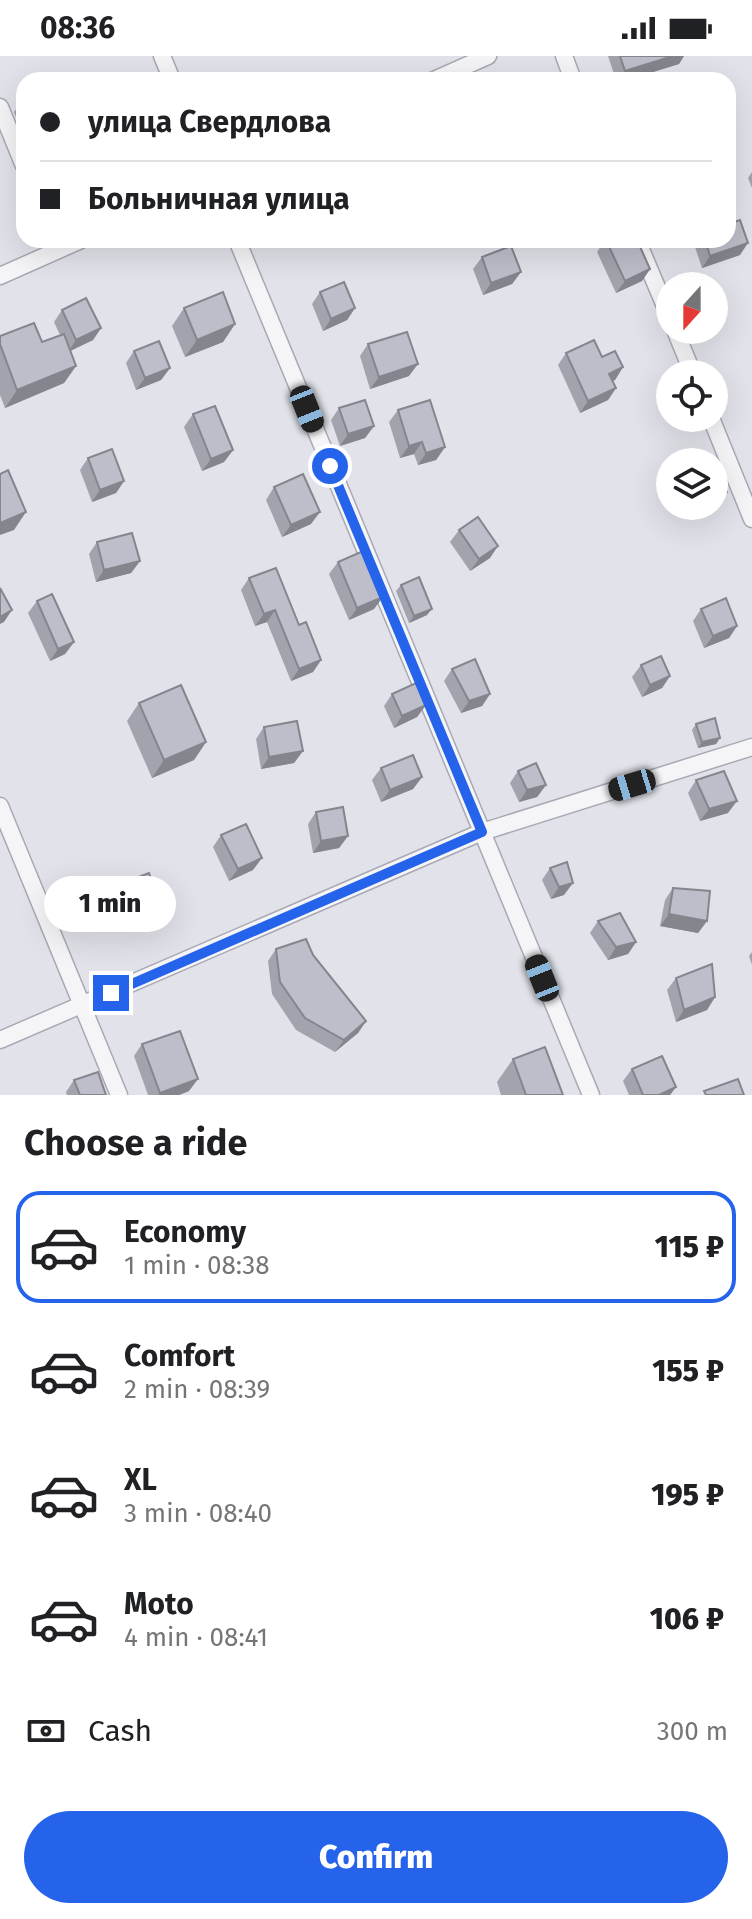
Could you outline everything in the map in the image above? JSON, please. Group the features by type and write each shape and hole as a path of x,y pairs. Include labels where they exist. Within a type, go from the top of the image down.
{"street":[{"path":"452,72 488,56"},
{"path":"0,107 16,146"},
{"path":"0,276 51,248"},
{"path":"240,248 591,1095"},
{"path":"640,248 656,285"},
{"path":"717,432 752,519"},
{"path":"0,1040 482,832 752,747"},
{"path":"0,806 119,1095"}],"building":[{"path":"620,56 673,56 625,71"},
{"path":"740,220 748,243 736,247 736,221"},
{"path":"512,248 521,272 491,283 482,257"},
{"path":"610,248 641,248 650,269 625,281"},
{"path":"708,248 733,248 710,256"},
{"path":"344,282 355,308 331,319 320,292"},
{"path":"223,292 235,324 197,340 184,308"},
{"path":"86,298 101,328 76,340 62,310"},
{"path":"34,323 42,342 64,334 76,366 17,390 0,344 0,336"},
{"path":"407,332 418,364 379,377 368,344"},
{"path":"594,340 602,357 615,351 623,367 609,374 616,388 588,401 566,353"},
{"path":"159,341 170,368 145,378 134,351"},
{"path":"365,400 374,426 348,434 339,408"},
{"path":"430,400 445,447 426,453 422,442 409,446 398,410"},
{"path":"215,406 233,450 211,459 193,414"},
{"path":"112,449 124,481 100,490 88,458"},
{"path":"8,470 26,512 0,523 0,474"},
{"path":"303,474 320,512 291,525 274,487"},
{"path":"478,517 498,546 479,559 459,530"},
{"path":"132,533 140,561 104,570 97,542"},
{"path":"363,551 383,597 357,608 338,562"},
{"path":"276,568 299,625 306,622 321,660 299,669 275,610 264,614 249,578"},
{"path":"419,577 432,609 414,616 401,585"},
{"path":"0,588 12,610 0,617"},
{"path":"52,594 74,642 58,649 37,601"},
{"path":"726,598 737,626 713,636 701,609"},
{"path":"661,656 670,676 650,685 641,665"},
{"path":"475,659 490,694 469,701 452,669"},
{"path":"416,683 426,705 402,716 392,694"},
{"path":"181,685 206,742 164,760 139,703"},
{"path":"715,718 720,738 702,742 696,724"},
{"path":"297,721 303,751 269,757 264,727"},
{"path":"413,755 422,777 390,790 381,768"},
{"path":"536,763 546,785 527,790 518,771"},
{"path":"724,771 737,801 709,809 696,780"},
{"path":"343,807 348,836 321,841 316,812"},
{"path":"246,824 262,858 238,869 221,835"},
{"path":"567,862 573,883 559,887 550,868"},
{"path":"149,873 156,893 140,898 133,879"},
{"path":"673,888 710,891 707,921 669,914"},
{"path":"620,913 636,942 616,947 598,921"},
{"path":"306,939 313,955 366,1021 344,1040 305,1018 280,982 276,949"},
{"path":"712,964 715,997 684,1010 676,978"},
{"path":"180,1031 198,1079 160,1093 142,1044"},
{"path":"545,1047 563,1095 526,1095 513,1059"},
{"path":"662,1056 676,1087 659,1095 643,1095 632,1069"},
{"path":"98,1072 106,1095 80,1095 74,1080"},
{"path":"738,1079 744,1095 706,1095 704,1091"}],"route":[{"path":"111,993 482,832 330,466"}]}
